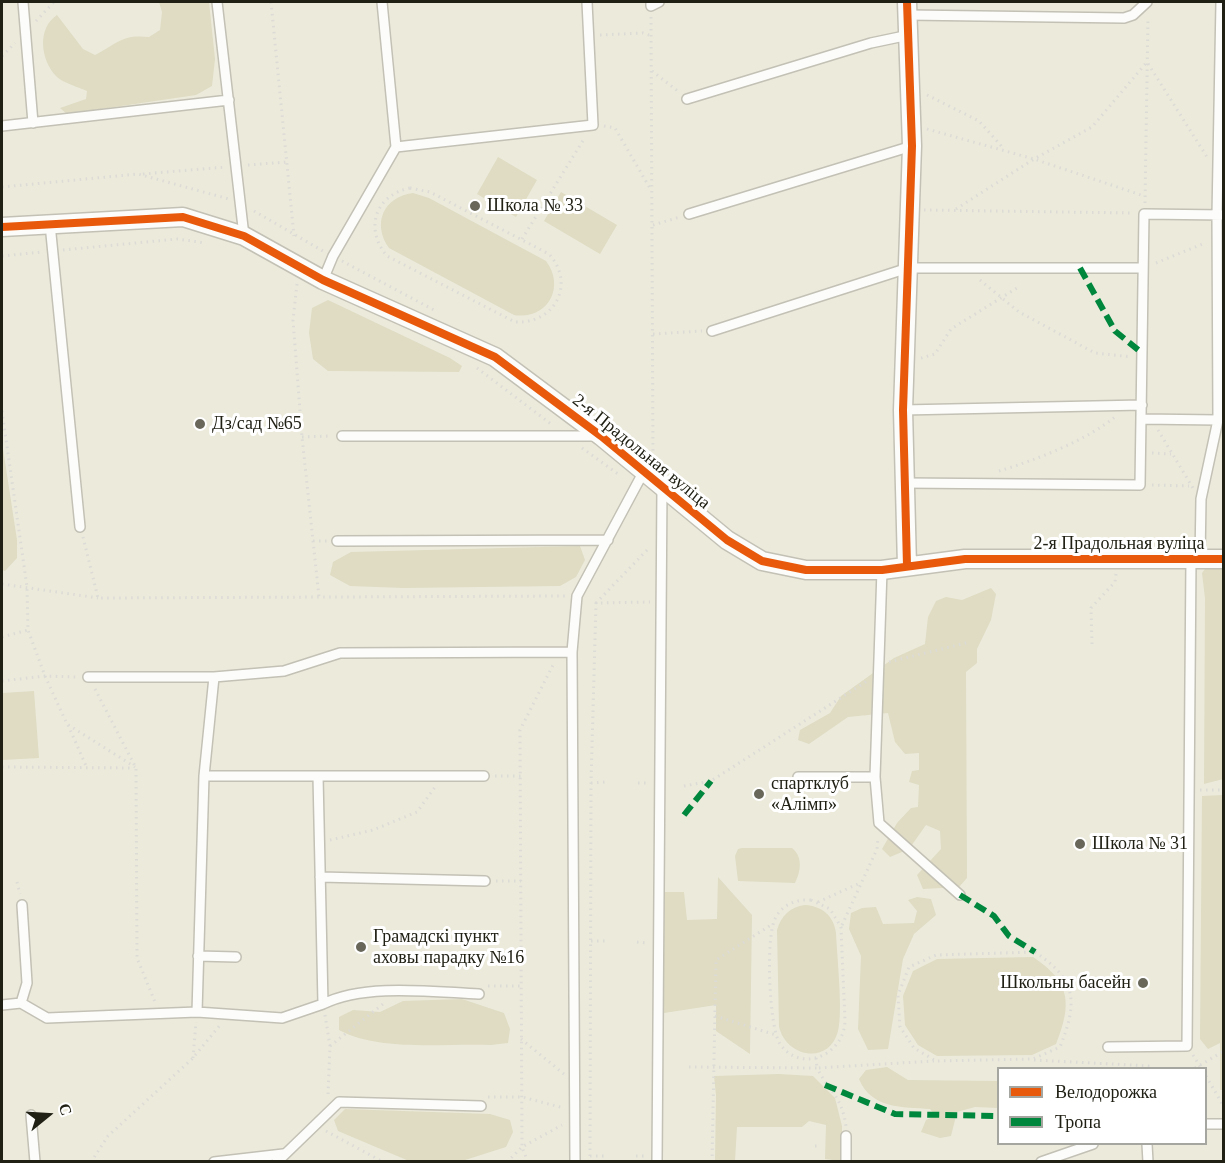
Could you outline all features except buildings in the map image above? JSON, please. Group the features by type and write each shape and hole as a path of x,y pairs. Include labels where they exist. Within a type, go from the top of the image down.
{"street":[{"path":"907,8 912,146 908,210 903,410 907,566"},
{"name":"2-я Прадольная вуліца","path":"2,227 183,217 244,236 316,282 495,357 648,469 662,487 727,540 762,561 806,570 882,570 965,559 1224,559"}],"lane":[{"path":"23,2 33,123"},
{"path":"217,2 244,236"},
{"path":"316,282 396,147 382,2"},
{"path":"396,147 593,125 587,2"},
{"path":"1108,1047 1187,1046 1189,790 1195,559 1203,494 1218,420 1217,238 1220,215 1218,175 1221,2"},
{"path":"907,8 1124,18 1147,7"},
{"path":"687,99 871,43 909,35"},
{"path":"2,126 229,100"},
{"path":"689,214 912,146"},
{"path":"904,483 1140,485 1141,453 1147,420 1142,405 1144,214 1220,215"},
{"path":"50,224 80,527"},
{"path":"712,331 908,268 1143,268"},
{"path":"903,410 1142,405"},
{"path":"1147,420 1218,420"},
{"path":"342,435 601,436"},
{"path":"575,1161 572,652 577,596 648,469"},
{"path":"652,1159 662,487"},
{"path":"338,542 608,540"},
{"path":"882,570 875,777 879,823 960,895"},
{"path":"88,677 214,677 284,671 340,653 572,652"},
{"path":"197,1012 204,776 214,677"},
{"path":"204,776 484,776"},
{"path":"318,776 323,1004"},
{"path":"798,777 875,777"},
{"path":"320,877 484,881"},
{"path":"21,1003 27,983 22,904"},
{"path":"198,956 236,957"},
{"path":"2,1005 21,1003 47,1018 197,1012 282,1018 340,996 399,991 479,994"},
{"path":"214,1161 280,1158 339,1102 481,1106"},
{"path":"31,1114 35,1161"},
{"path":"1207,1124 1224,1124"},
{"path":"846,1136 846,1161"},
{"path":"1041,1161 1087,1145"},
{"path":"1147,1145 1148,1161"}],"path":[{"path":"271,2 294,236"},
{"path":"648,469 653,334 652,36 654,3"},
{"path":"908,210 1144,214 1147,7"},
{"path":"590,36 642,33 652,36"},
{"path":"1147,62 1218,175"},
{"path":"954,210 1034,159 1092,127 1147,62"},
{"path":"652,71 687,99"},
{"path":"910,86 979,121 1005,151"},
{"path":"911,124 1034,159 1145,196"},
{"path":"522,239 593,125 615,128 653,193"},
{"path":"138,174 287,162"},
{"path":"410,188 420,188 522,239 549,254 556,262 562,281 561,291 552,309 545,316 526,322 506,318 387,256 375,239 374,219 383,201 391,194 410,188"},
{"path":"653,225 689,214"},
{"path":"1143,268 1217,238"},
{"path":"2,256 177,239 212,243"},
{"path":"965,268 1020,312 1095,353 1142,358"},
{"path":"316,282 297,280 293,320 302,437 319,597"},
{"path":"905,362 935,354 951,329 1000,296 1017,288"},
{"path":"653,334 712,331"},
{"path":"468,364 627,480"},
{"path":"997,471 1018,465 1100,429 1131,405"},
{"path":"2,411 27,587 28,630 45,676 87,768"},
{"path":"1147,420 1171,454 1189,486"},
{"path":"302,437 342,435"},
{"path":"1141,453 1171,454"},
{"path":"1140,485 1189,486 1203,494"},
{"path":"80,527 98,598"},
{"path":"590,1161 591,783 596,603 662,535"},
{"path":"1092,644 1091,608 1115,582 1116,570"},
{"path":"2,584 98,598 577,596"},
{"path":"596,603 652,602 652,613"},
{"path":"2,637 28,630"},
{"path":"889,651 889,662 970,642"},
{"path":"528,1161 522,1147 520,730 560,652"},
{"path":"684,786 711,781 879,674"},
{"path":"2,681 45,676 88,677 136,768 137,958 160,1014"},
{"path":"68,724 136,768"},
{"path":"2,767 136,768"},
{"path":"638,783 651,783 651,772"},
{"path":"320,842 373,830 417,812 444,776"},
{"path":"484,776 520,776"},
{"path":"591,783 606,782"},
{"path":"1189,790 1224,790"},
{"path":"841,927 876,849 879,823"},
{"path":"484,881 521,881"},
{"path":"818,902 861,882"},
{"path":"715,1016 776,1035 791,1054 804,1058 816,1058 836,1047 845,1028 841,927 835,914 818,902 804,900 791,903 779,912 772,924 770,938 776,1035"},
{"path":"712,1161 716,960 772,924"},
{"path":"591,941 606,941"},
{"path":"637,942 649,943"},
{"path":"936,1061 915,1048 900,1027 898,995 909,967 936,955 1035,952 1056,966 1070,988 1071,1020 1060,1047 1033,1059"},
{"path":"323,1004 330,1046 328,1095 314,1125 383,1161"},
{"path":"192,1059 197,1012"},
{"path":"91,1161 108,1136 192,1059 215,1033 226,1014"},
{"path":"521,1039 574,1082"},
{"path":"1197,1067 1224,1051"},
{"path":"816,1058 817,1068 825,1084 839,1098 846,1136"},
{"path":"689,1067 817,1068 936,1061 1033,1059 1150,1067"},
{"path":"1207,1078 1224,1107"},
{"path":"328,1095 339,1095"},
{"path":"487,1097 522,1097 575,1115"},
{"path":"507,1161 522,1147 575,1115"},
{"path":"648,1144 652,1159"},
{"path":"816,1146 821,1146"},
{"path":"590,1156 604,1156"},
{"path":"636,1156 652,1159"},
{"path":"648,1161 652,1159"}],"shaded area":[{"path":"159,2 209,2 215,59 212,86 196,95 67,114 60,108 86,99 87,91 60,79 51,70 43,44 46,28 51,21 57,15 83,49 95,55 126,38 149,37 160,30 162,12"},
{"path":"498,157 537,180 516,217 477,194"},
{"path":"561,192 617,225 600,254 544,221"},
{"path":"413,193 429,198 546,261 552,271 554,282 550,300 536,312 514,315 389,248 381,230 383,213 394,200"},
{"path":"328,300 450,358 462,366 459,372 328,371 313,359 309,333 312,308"},
{"path":"2,442 17,540 17,558 5,571 2,570"},
{"path":"580,546 585,560 576,577 560,586 403,588 350,586 330,575 333,562 351,552"},
{"path":"1208,565 1223,565 1223,779 1204,784 1205,598 1202,573"},
{"path":"991,588 996,594 991,620 977,649 977,663 966,672 967,878 959,887 923,889 917,875 941,849 940,831 926,825 909,849 890,857 882,849 897,823 911,808 918,807 919,785 909,782 912,771 919,770 919,753 905,754 895,742 888,713 848,717 809,744 798,740 800,730 830,713 841,696 894,658 925,644 928,617 936,601 946,597 962,600"},
{"path":"34,691 39,758 2,760 2,693"},
{"path":"1223,795 1224,1090 1220,1090 1220,1043 1208,1049 1200,1039 1202,796"},
{"path":"792,848 800,864 795,883 738,881 735,856 738,849"},
{"path":"718,877 752,915 750,1054 716,1031 716,1005 664,1013 661,892 684,892 687,920 717,919"},
{"path":"917,897 931,899 936,915 914,934 903,959 888,1049 868,1050 858,1029 861,956 849,929 851,913 862,908 876,907 883,924 914,923 917,911 908,900"},
{"path":"805,905 817,907 826,913 833,922 836,933 840,998 838,1031 833,1042 826,1049 817,1053 807,1053 789,1045 779,1026 777,930 787,913"},
{"path":"1033,957 1055,976 1065,995 1064,1017 1056,1044 1032,1055 937,1056 918,1045 905,1025 903,996 913,971 937,959"},
{"path":"462,999 504,1013 510,1029 508,1043 491,1045 393,1044 355,1037 339,1030 339,1017 353,1010 380,1012 403,1001"},
{"path":"887,1067 908,1080 997,1081 997,1108 975,1107 957,1112 951,1136 940,1138 921,1132 926,1120 936,1116 930,1109 899,1107 871,1096 859,1079 866,1070"},
{"path":"779,1074 813,1076 835,1098 842,1126 842,1161 825,1159 826,1125 809,1121 802,1127 737,1127 735,1161 715,1161 714,1076"},
{"path":"345,1109 490,1114 510,1120 513,1132 506,1147 462,1161 409,1161 338,1131 334,1120"}],"marked path":[{"path":"1080,268 1115,331 1142,353"},
{"path":"684,815 711,781"},
{"path":"960,895 994,916 1009,936 1035,952"},
{"path":"825,1085 895,1114 997,1116"}],"cycle path":[{"path":"907,2 912,146 903,410 907,566"},
{"path":"2,227 183,217 244,236 323,280 495,357 601,436 727,540 762,561 806,570 882,570 965,559 1224,559"}],"place":[{"name":"Школа № 33","path":"475,206"},
{"name":"Дз/сад №65","path":"200,424"},
{"name":"спартклуб «Алімп»","path":"759,794"},
{"name":"Школа № 31","path":"1080,844"},
{"name":"Грамадскі пункт аховы парадку №16","path":"361,947"},
{"name":"Школьны басейн","path":"1143,983"}]}
